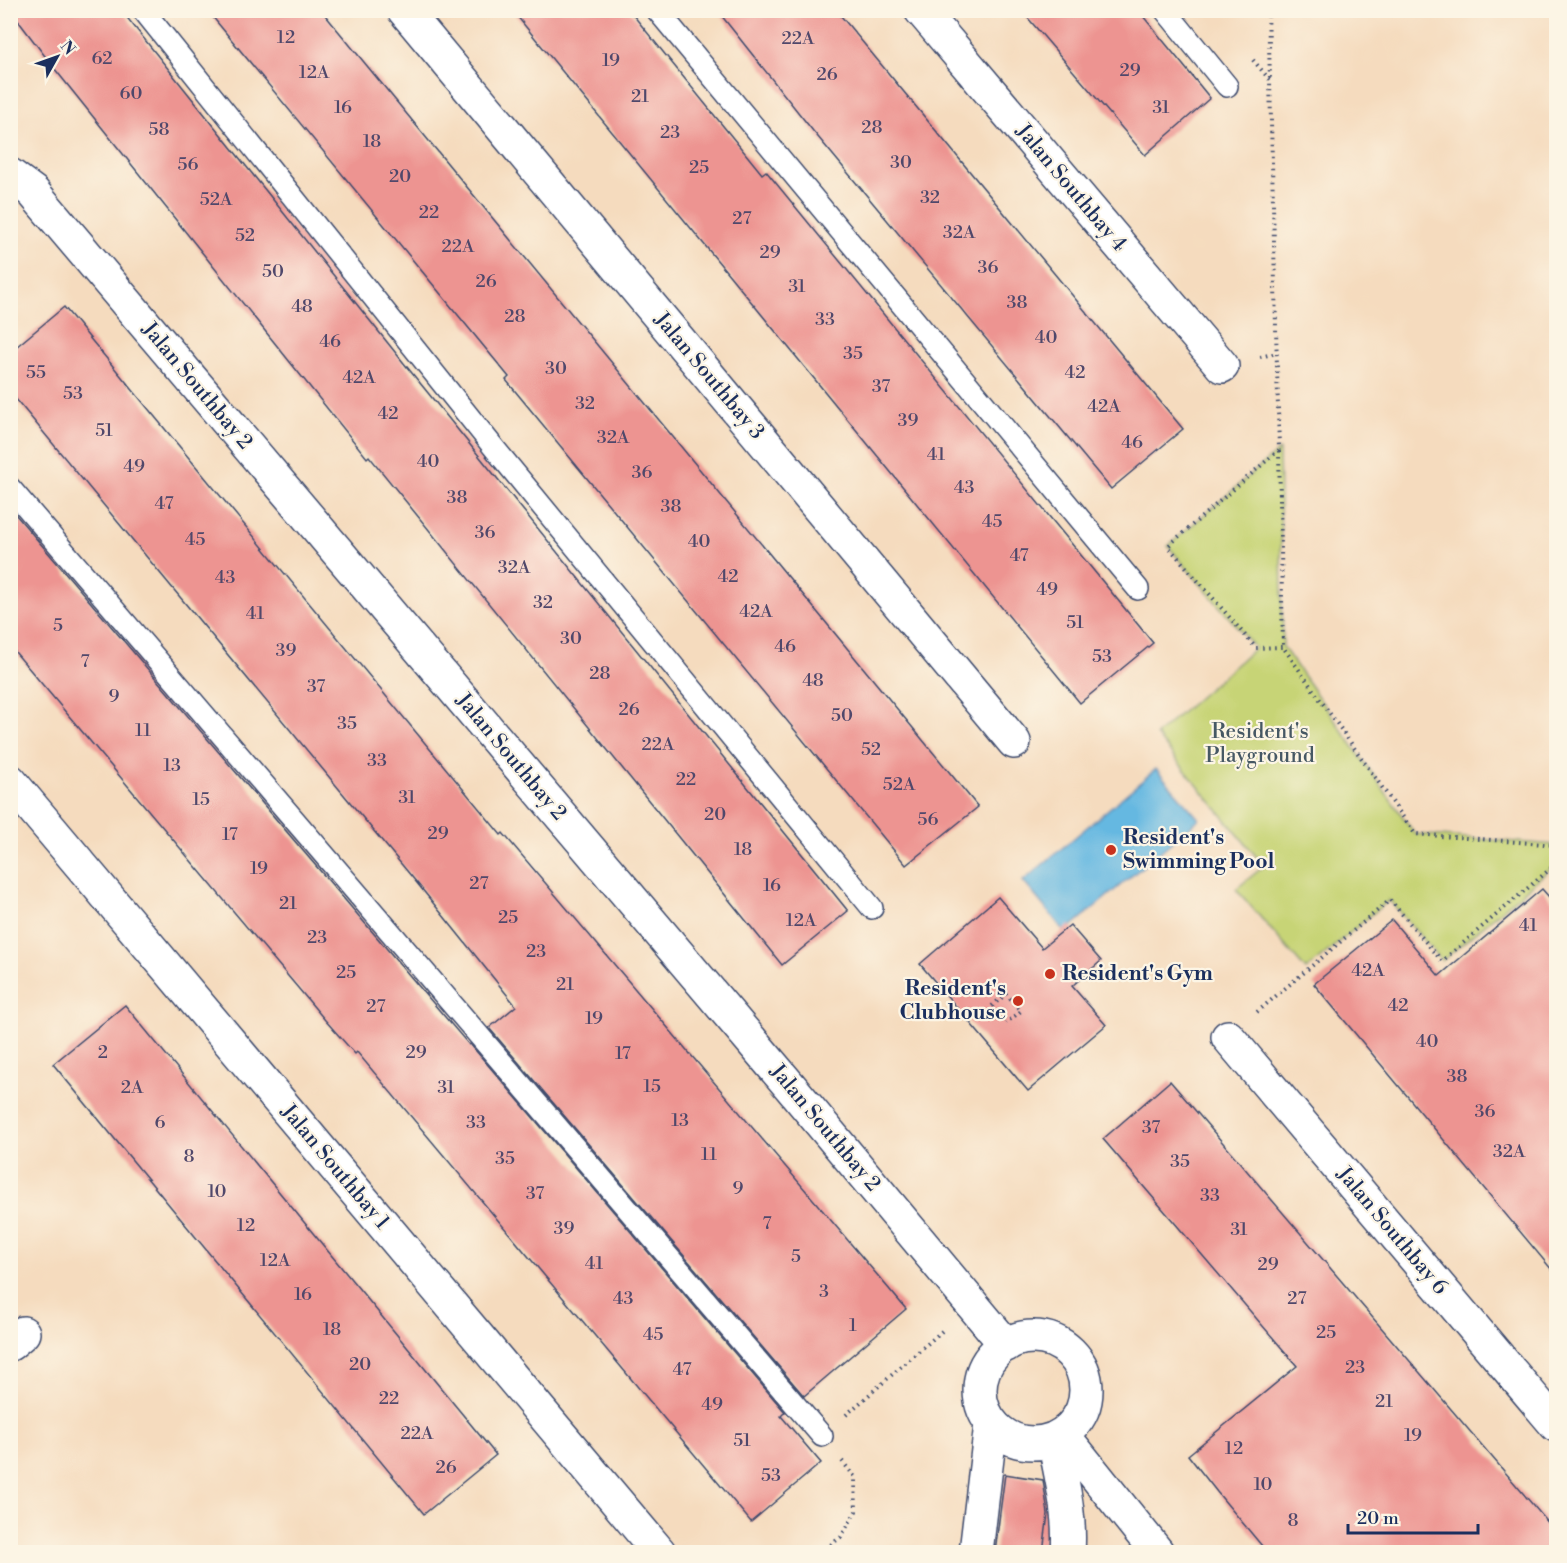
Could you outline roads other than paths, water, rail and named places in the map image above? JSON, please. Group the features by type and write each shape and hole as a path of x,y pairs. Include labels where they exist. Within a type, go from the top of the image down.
{"street":[{"name":"Jalan Southbay 3","path":"404,10 1014,742"},
{"name":"Jalan Southbay 4","path":"921,10 1222,366"},
{"name":"Jalan Southbay 2","path":"10,175 33,192 787,1082 1006,1345"},
{"name":"Jalan Southbay 1","path":"10,781 659,1552"},
{"name":"Jalan Southbay 6","path":"1228,1037 1557,1425"},
{"path":"1035,1337 1063,1346 1074,1356 1082,1368 1086,1384 1086,1398 1082,1412 1074,1425 1058,1437 1037,1443 1020,1442 1005,1435 991,1424 982,1408 980,1390 984,1372 992,1356 1006,1345 1020,1339 1035,1337"},
{"path":"976,1552 991,1424"},
{"path":"1058,1437 1070,1535 1068,1552"},
{"path":"1058,1437 1157,1552"}],"lane":[{"path":"143,10 495,449 873,908"},
{"path":"657,10 1138,589"},
{"path":"1165,10 1227,86"},
{"path":"10,488 822,1436"}],"water":[{"name":"Resident's Swimming Pool","path":"1156,769 1199,819 1065,932 1023,881"}],"place":[{"name":"Resident's Swimming Pool","path":"1111,850"},
{"name":"Resident's Gym","path":"1050,974"},
{"name":"Resident's Clubhouse","path":"1018,1001"}],"park label":[{"name":"Resident's Playground","path":"1260,744"}]}
